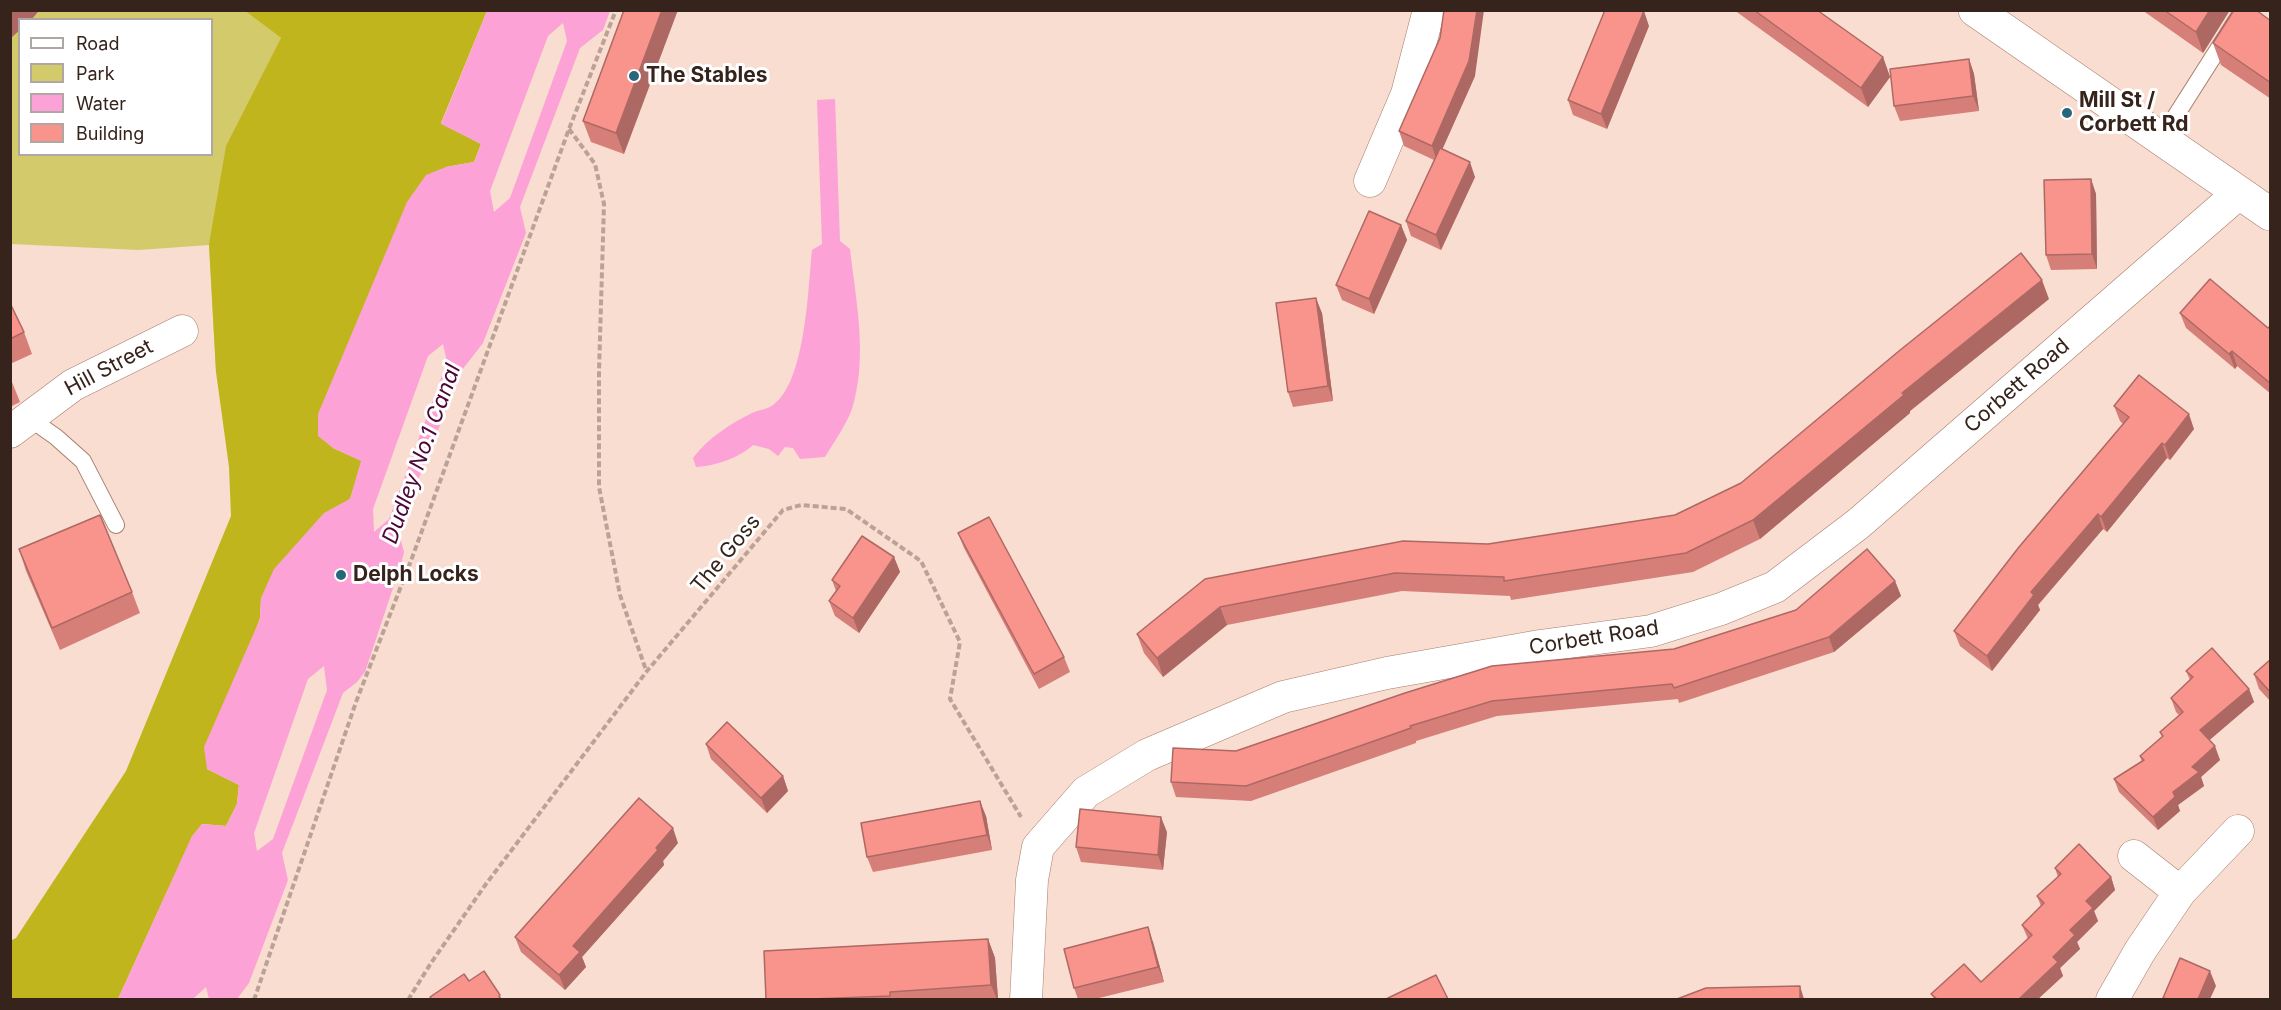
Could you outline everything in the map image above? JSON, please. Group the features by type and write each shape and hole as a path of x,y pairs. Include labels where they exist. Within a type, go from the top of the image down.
{"main road":[{"path":"1975,10 2271,214"}],"street":[{"path":"1370,181 1407,94 1429,10"},
{"name":"Corbett Road","path":"1038,847 1086,792 1147,755 1283,697 1387,673 1540,646 1651,632 1721,609 1775,586 1858,524 2239,193"},
{"name":"Hill Street","path":"20,425 73,385 182,330"},
{"path":"2112,999 2140,951 2180,892 2238,831"},
{"path":"1026,999 1032,880 1038,847"},
{"path":"2134,856 2180,892"}],"lane":[{"path":"2161,139 2243,10"},
{"path":"20,425 56,437 83,461 116,525"}],"path":[{"path":"255,999 356,702 412,558 569,129 616,10"},
{"path":"569,129 595,164 604,204 599,371 599,487 620,595 647,671"},
{"name":"The Goss","path":"408,999 486,884 647,671 783,510 801,505 846,508 921,561 960,642 950,699 1038,847"}],"green space":[{"path":"40,11 245,11 281,38 216,372 209,245 139,250 11,244 10,39 18,31 18,156 213,156 213,18 32,18"}],"shaded area":[{"path":"245,11 487,11 441,123 481,144 474,162 446,167 333,448 362,461 350,499 324,514 261,598 260,618 207,769 239,785 237,804 226,826 202,824 192,837 118,999 11,999 10,941 16,938 126,771 231,516 229,467 216,372 209,244 226,146 281,38"}],"water":[{"name":"Dudley No.1 Canal","path":"487,11 610,11 603,30 580,48 520,207 526,233 483,343 462,370 403,518 399,534 404,552 401,564 365,672 343,693 282,853 288,880 249,983 237,999 209,999 206,987 193,999 118,999 192,836 202,824 226,826 237,804 239,785 207,769 204,747 260,619 261,598 274,569 324,513 350,499 361,461 333,448 318,436 318,414 407,202 426,175 446,167 474,162 481,144 441,124","holes":["563,23 567,41 510,198 494,212 490,191 548,36","443,344 447,362 389,519 374,532 373,509 428,356","324,666 327,690 273,839 257,851 254,833 308,679"]},
{"path":"835,99 840,241 850,249 859,329 859,369 852,409 825,457 800,459 793,448 785,447 778,456 769,449 753,445 726,461 696,467 693,458 705,444 736,422 754,412 770,407 782,396 791,379 803,335 812,250 822,244 817,100"}],"building":[{"path":"624,10 662,10 616,133 583,121"},
{"path":"1444,10 1477,10 1469,61 1432,146 1399,131 1440,38"},
{"path":"1605,10 1644,11 1601,114 1568,100"},
{"path":"1754,10 1817,10 1883,57 1861,88"},
{"path":"2164,10 2210,10 2196,32"},
{"path":"2234,10 2256,10 2271,21 2271,83 2213,43"},
{"path":"1969,59 1973,96 1894,106 1890,69"},
{"path":"1440,148 1470,162 1436,235 1406,221"},
{"path":"2091,179 2092,254 2046,255 2044,180"},
{"path":"1369,211 1401,225 1369,299 1336,285"},
{"path":"2021,253 2042,280 1902,393 1904,395 1753,520 1686,553 1504,581 1504,577 1395,573 1220,607 1157,658 1137,634 1205,579 1403,541 1488,544 1675,515 1741,483"},
{"path":"2210,279 2268,328 2271,325 2271,384 2232,351 2229,354 2180,313"},
{"path":"1316,298 1328,386 1288,392 1276,303"},
{"path":"10,303 24,332 10,339"},
{"path":"2139,375 2189,414 2165,445 2162,443 2101,517 2098,514 2031,592 2034,595 1987,656 1954,631 2019,547 2129,417 2114,406"},
{"path":"100,515 132,592 52,628 19,549"},
{"path":"989,517 1064,657 1034,674 958,533"},
{"path":"862,536 894,557 853,618 829,601 840,586 832,580"},
{"path":"1867,549 1895,581 1829,637 1674,688 1672,684 1492,701 1410,726 1411,728 1246,786 1171,782 1173,748 1236,751 1492,666 1674,649 1796,610"},
{"path":"2212,648 2249,689 2200,730 2215,746 2192,767 2199,772 2173,792 2175,797 2153,817 2114,779 2144,760 2140,756 2163,736 2160,732 2183,712 2171,698 2193,677 2186,671"},
{"path":"2271,659 2271,693 2254,674"},
{"path":"727,722 783,776 761,798 706,744"},
{"path":"639,798 673,828 656,848 658,850 573,946 580,952 559,975 515,937"},
{"path":"980,801 987,835 867,857 861,823"},
{"path":"1080,809 1161,817 1158,855 1076,847"},
{"path":"2079,844 2111,877 2086,901 2093,908 2070,930 2075,935 2053,957 2058,962 2019,999 1937,999 1931,994 1964,964 1981,982 2032,935 2022,925 2044,903 2037,896 2061,874 2055,868"},
{"path":"1148,927 1158,967 1074,988 1064,949"},
{"path":"988,939 991,985 890,992 890,996 766,999 764,951"},
{"path":"2180,958 2210,971 2198,999 2163,998"},
{"path":"484,971 501,999 432,999 430,997 464,974 469,981"},
{"path":"1436,975 1448,999 1386,999"},
{"path":"1800,986 1800,999 1677,999 1706,988"}],"place":[{"name":"The Stables","path":"634,76"},
{"name":"Mill St / Corbett Rd","path":"2067,113"},
{"name":"Delph Locks","path":"341,575"}]}
